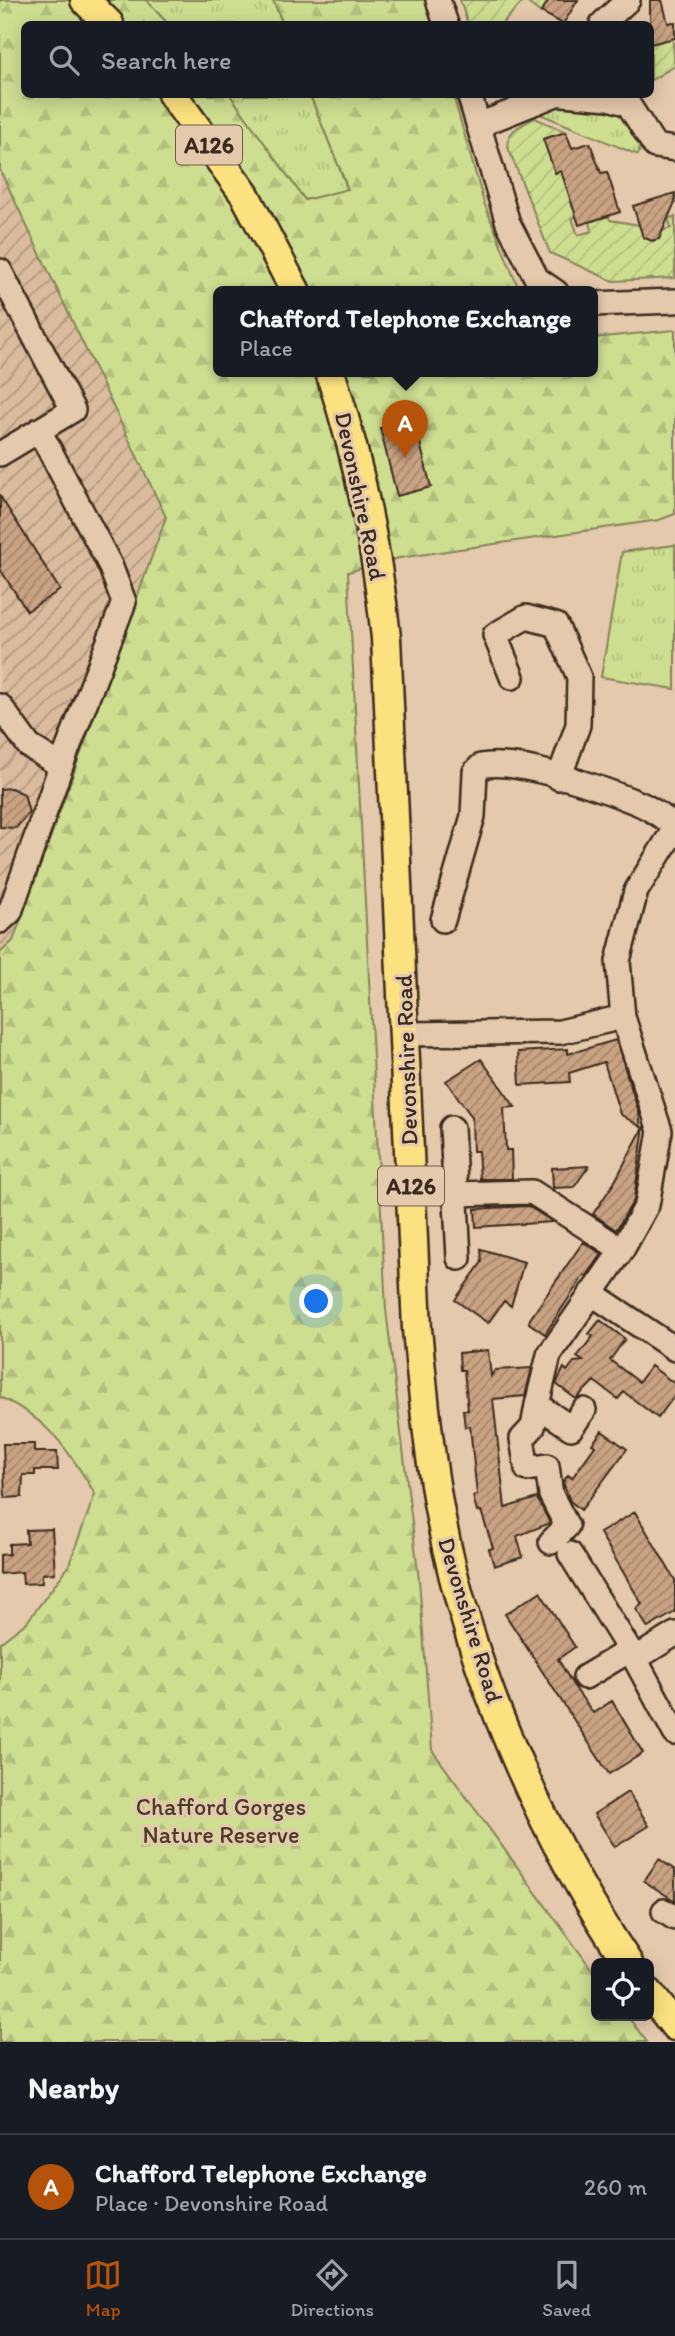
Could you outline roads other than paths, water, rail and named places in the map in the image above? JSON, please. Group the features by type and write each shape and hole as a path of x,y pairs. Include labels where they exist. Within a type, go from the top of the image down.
{"main road":[{"path":"85,0 106,21"},
{"name":"A126","path":"175,98 245,195 293,286"},
{"name":"Devonshire Road","path":"332,377 355,451 380,580 390,696 417,1329 426,1424 441,1521 469,1628 508,1740 557,1846 594,1912 625,1958"},
{"path":"654,1999 675,2026"}],"street":[{"path":"438,0 445,21"},
{"path":"605,21 628,0"},
{"path":"470,98 508,223 537,279 547,286"},
{"path":"479,125 546,98"},
{"path":"609,98 628,104 658,151"},
{"path":"0,271 73,410 0,454"},
{"path":"598,304 675,302"},
{"path":"0,921 10,912 61,766 124,602 110,565 39,430"},
{"path":"512,677 495,635 526,617 556,625 579,677 578,725 559,778"},
{"path":"0,706 29,747 61,766"},
{"path":"443,920 473,816 475,772 481,766 495,763 513,764 559,778 640,804 675,827 636,891 618,961 623,1017 667,1131 647,1205 622,1250 549,1355 533,1427 522,1439 527,1469 547,1466 551,1495 567,1525 560,1548 633,1655 675,1733"},
{"path":"405,1034 560,1032 623,1017"},
{"path":"452,1128 459,1258"},
{"path":"456,1194 532,1192 622,1250"},
{"path":"591,1293 675,1349"},
{"path":"537,1405 571,1428 584,1410"},
{"path":"585,1677 675,1634"}],"place":[{"name":"Chafford Telephone Exchange","path":"405,458"}],"park label":[{"name":"Chafford Gorges Nature Reserve","path":"221,1820"}]}
